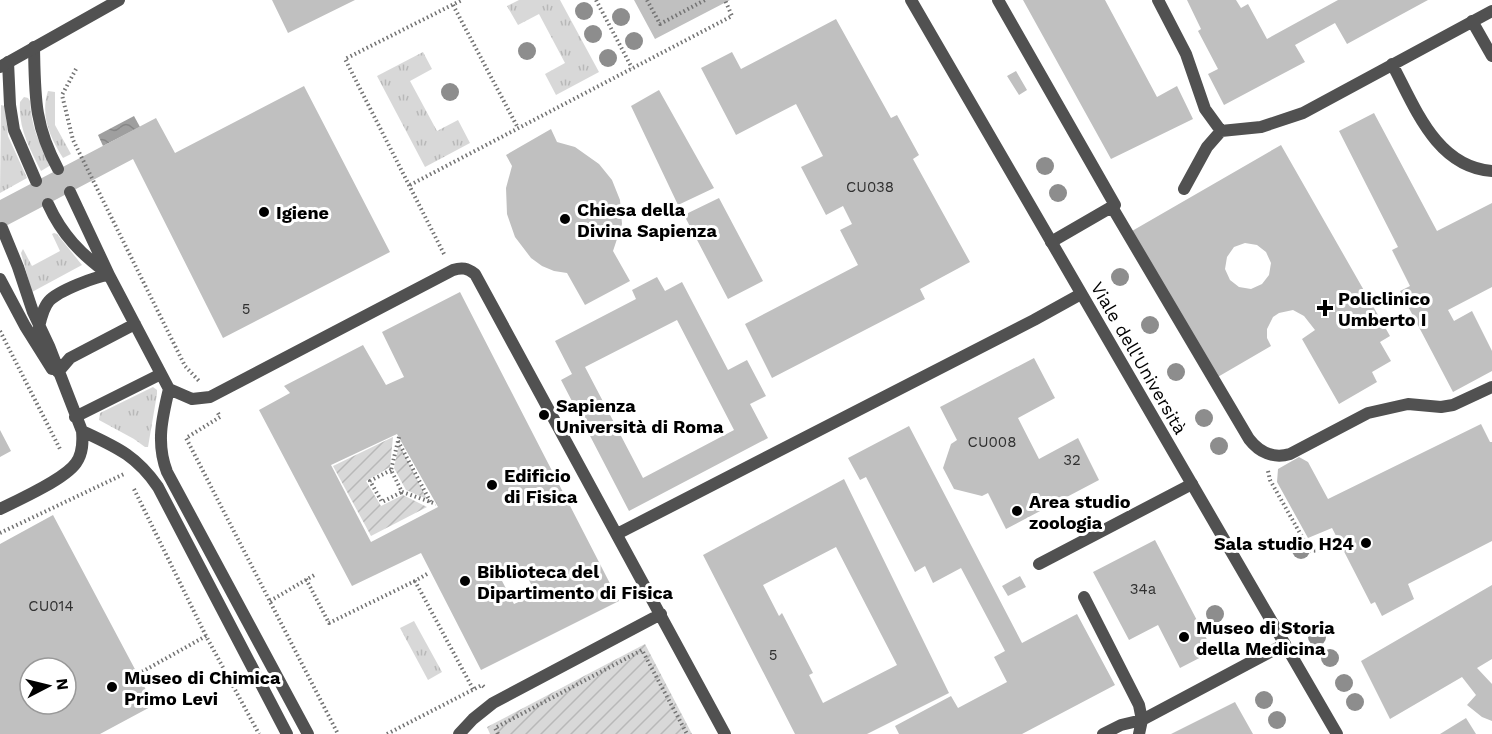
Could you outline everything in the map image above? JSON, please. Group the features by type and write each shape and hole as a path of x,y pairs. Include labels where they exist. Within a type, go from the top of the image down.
{"street":[{"path":"36,181 17,141 4,64 119,0"},
{"name":"Viale dell'Università","path":"911,0 1337,734"},
{"path":"998,0 1115,205 1051,242"},
{"path":"1158,0 1186,54 1205,109 1221,131"},
{"path":"1184,189 1207,147 1221,131 1261,128 1303,113 1492,11"},
{"path":"1472,21 1492,56"},
{"path":"34,47 37,115 43,137 58,169"},
{"path":"1392,64 1435,139 1448,154 1474,169 1492,171"},
{"path":"70,192 109,275 169,389 192,399 210,397 453,270 467,269 475,274 725,734"},
{"path":"48,204 69,240 109,275"},
{"path":"1112,207 1243,429 1254,446 1264,453 1280,456 1290,454 1358,417 1385,408 1408,404 1441,407 1453,405 1492,387"},
{"path":"0,509 69,470 80,456 83,444 81,431 2,228"},
{"path":"39,327 44,308 53,297 95,277 109,275"},
{"path":"0,279 25,326 60,377"},
{"path":"617,534 1081,294"},
{"path":"60,377 70,358 135,324"},
{"path":"75,417 161,374"},
{"path":"169,389 161,423 162,460 308,734"},
{"path":"81,431 139,462 158,487 287,734"},
{"path":"1039,564 1192,484"},
{"path":"1084,597 1139,705 1142,720 1139,734"},
{"path":"459,734 472,719 493,704 661,614"},
{"path":"1103,734 1121,725 1142,720 1285,644"}],"path":[{"path":"453,270 345,59 462,0"},
{"path":"596,0 632,68"},
{"path":"647,0 660,24 705,0"},
{"path":"410,185 732,16 725,0"},
{"path":"453,5 518,128"},
{"path":"0,332 2,342 83,493"},
{"path":"398,438 434,503 402,492 391,470 398,438"},
{"path":"1264,453 1270,480 1310,551 1342,548"},
{"path":"391,470 370,481 382,502 402,492"},
{"path":"0,533 126,474"},
{"path":"131,484 259,734"},
{"path":"270,601 316,574"},
{"path":"306,579 328,623 427,574"},
{"path":"415,581 473,689"},
{"path":"138,674 207,636"},
{"path":"498,734 495,728 642,650 687,734"},
{"path":"387,734 482,685 502,724"}],"green space":[{"path":"519,0 560,0 599,72 556,95 545,74 565,63 539,14 518,25 507,6"},
{"path":"423,52 432,69 410,81 437,131 458,120 470,143 425,167 377,76"},
{"path":"48,91 55,92 55,125 71,154 63,158 54,142 46,118"},
{"path":"24,97 30,101 36,134 51,165 41,171 29,146 21,121 20,102"},
{"path":"1,105 5,106 8,136 27,178 0,193"},
{"path":"54,233 82,265 32,292 21,253 23,249 32,266 60,251 52,234"},
{"path":"153,387 157,390 157,394 148,447 99,420 100,413"},
{"path":"393,437 390,467 366,481 381,506 403,495 427,507 371,536 333,466"},
{"path":"399,444 427,499 406,490 394,468"},
{"path":"414,621 442,672 428,680 400,628"},
{"path":"645,644 692,734 490,734 487,727"}],"water":[{"path":"134,116 140,127 103,146 98,135"}],"building":[{"path":"272,0 355,0 288,33"},
{"path":"634,0 730,0 655,39"},
{"path":"1023,0 1105,0 1157,97 1177,86 1193,119 1111,159"},
{"path":"1187,0 1236,0 1241,8 1248,4 1267,39 1338,0 1428,0 1347,44 1335,23 1295,45 1305,62 1224,105 1208,74 1218,69 1198,31 1201,29"},
{"path":"836,19 891,118 897,115 919,155 913,159 970,262 920,289 925,299 772,378 745,324 858,265 840,230 852,224 843,206 826,215 801,167 823,156 796,104 736,135 701,68 732,52 741,69"},
{"path":"1016,71 1027,90 1019,95 1007,76"},
{"name":"Igiene","path":"304,86 390,252 223,338 133,159 0,229 0,200 156,118 175,153"},
{"path":"659,90 714,188 678,205 631,106"},
{"path":"1374,113 1437,231 1492,203 1492,287 1448,310 1454,321 1472,311 1492,351 1492,371 1453,392 1400,291 1410,286 1392,250 1398,247 1339,131"},
{"name":"Chiesa della Divina Sapienza","path":"551,129 557,142 575,147 599,164 612,180 620,200 622,224 613,251 630,281 585,305 567,273 542,266 531,258 515,237 507,214 506,188 512,166 506,155"},
{"path":"1281,145 1390,336 1380,342 1391,361 1372,372 1377,382 1339,404 1302,339 1315,330 1304,316 1293,310 1273,317 1267,329 1267,338 1271,346 1216,378 1132,231","holes":["1245,243 1257,245 1266,252 1271,263 1269,275 1262,284 1251,289 1239,287 1230,280 1225,269 1227,257 1234,247"]},
{"path":"719,198 763,281 728,299 684,215"},
{"path":"657,277 665,291 682,282 728,370 747,360 766,396 750,404 768,438 629,511 561,380 572,374 555,341 636,299 632,290","holes":["677,320 734,430 643,478 585,367"]},
{"name":"Edificio di Fisica","path":"460,292 619,601 481,670 421,553 352,586 259,410 290,393 284,386 363,345 386,385 404,377 382,332","holes":["397,434 438,507 371,542 331,465","523,568 536,594 514,604 501,579"]},
{"path":"1034,358 1055,398 1018,418 1039,459 1078,438 1099,480 1006,529 988,493 982,496 954,489 943,468 951,444 957,440 940,407"},
{"path":"1481,424 1492,442 1492,541 1408,584 1414,599 1382,616 1375,602 1371,604 1332,528 1308,538 1277,482 1278,469 1299,457 1308,462 1328,499"},
{"path":"909,426 1022,643 1077,614 1115,685 1022,734 899,734 895,726 951,696 958,708 1007,682 994,657 1005,651 961,568 933,583 925,566 915,572 866,477 860,480 848,458"},
{"path":"0,430 11,451 0,457"},
{"path":"844,479 949,693 867,734 795,734 703,555","holes":["836,547 897,665 823,703 809,675 813,673 782,613 779,616 763,585"]},
{"path":"53,515 154,705 100,734 0,734 0,544"},
{"path":"1155,540 1213,651 1180,668 1158,625 1129,640 1093,572"},
{"path":"1020,576 1026,587 1008,596 1002,586"},
{"path":"1492,585 1492,659 1477,668 1492,684 1492,721 1482,717 1467,705 1476,695 1462,677 1390,719 1361,661"},
{"path":"1235,702 1253,734 1171,734"},
{"path":"1466,718 1476,734 1440,734"}],"place":[{"name":"Igiene","path":"264,212"},
{"name":"Chiesa della Divina Sapienza","path":"565,219"},
{"name":"Policlinico Umberto I","path":"1325,308"},
{"name":"Sapienza Università di Roma","path":"544,415"},
{"name":"Edificio di Fisica","path":"492,485"},
{"name":"Area studio zoologia","path":"1017,511"},
{"name":"Sala studio H24","path":"1366,543"},
{"name":"Biblioteca del Dipartimento di Fisica","path":"465,581"},
{"name":"Museo di Storia della Medicina","path":"1184,637"},
{"name":"Museo di Chimica Primo Levi","path":"112,687"}]}
